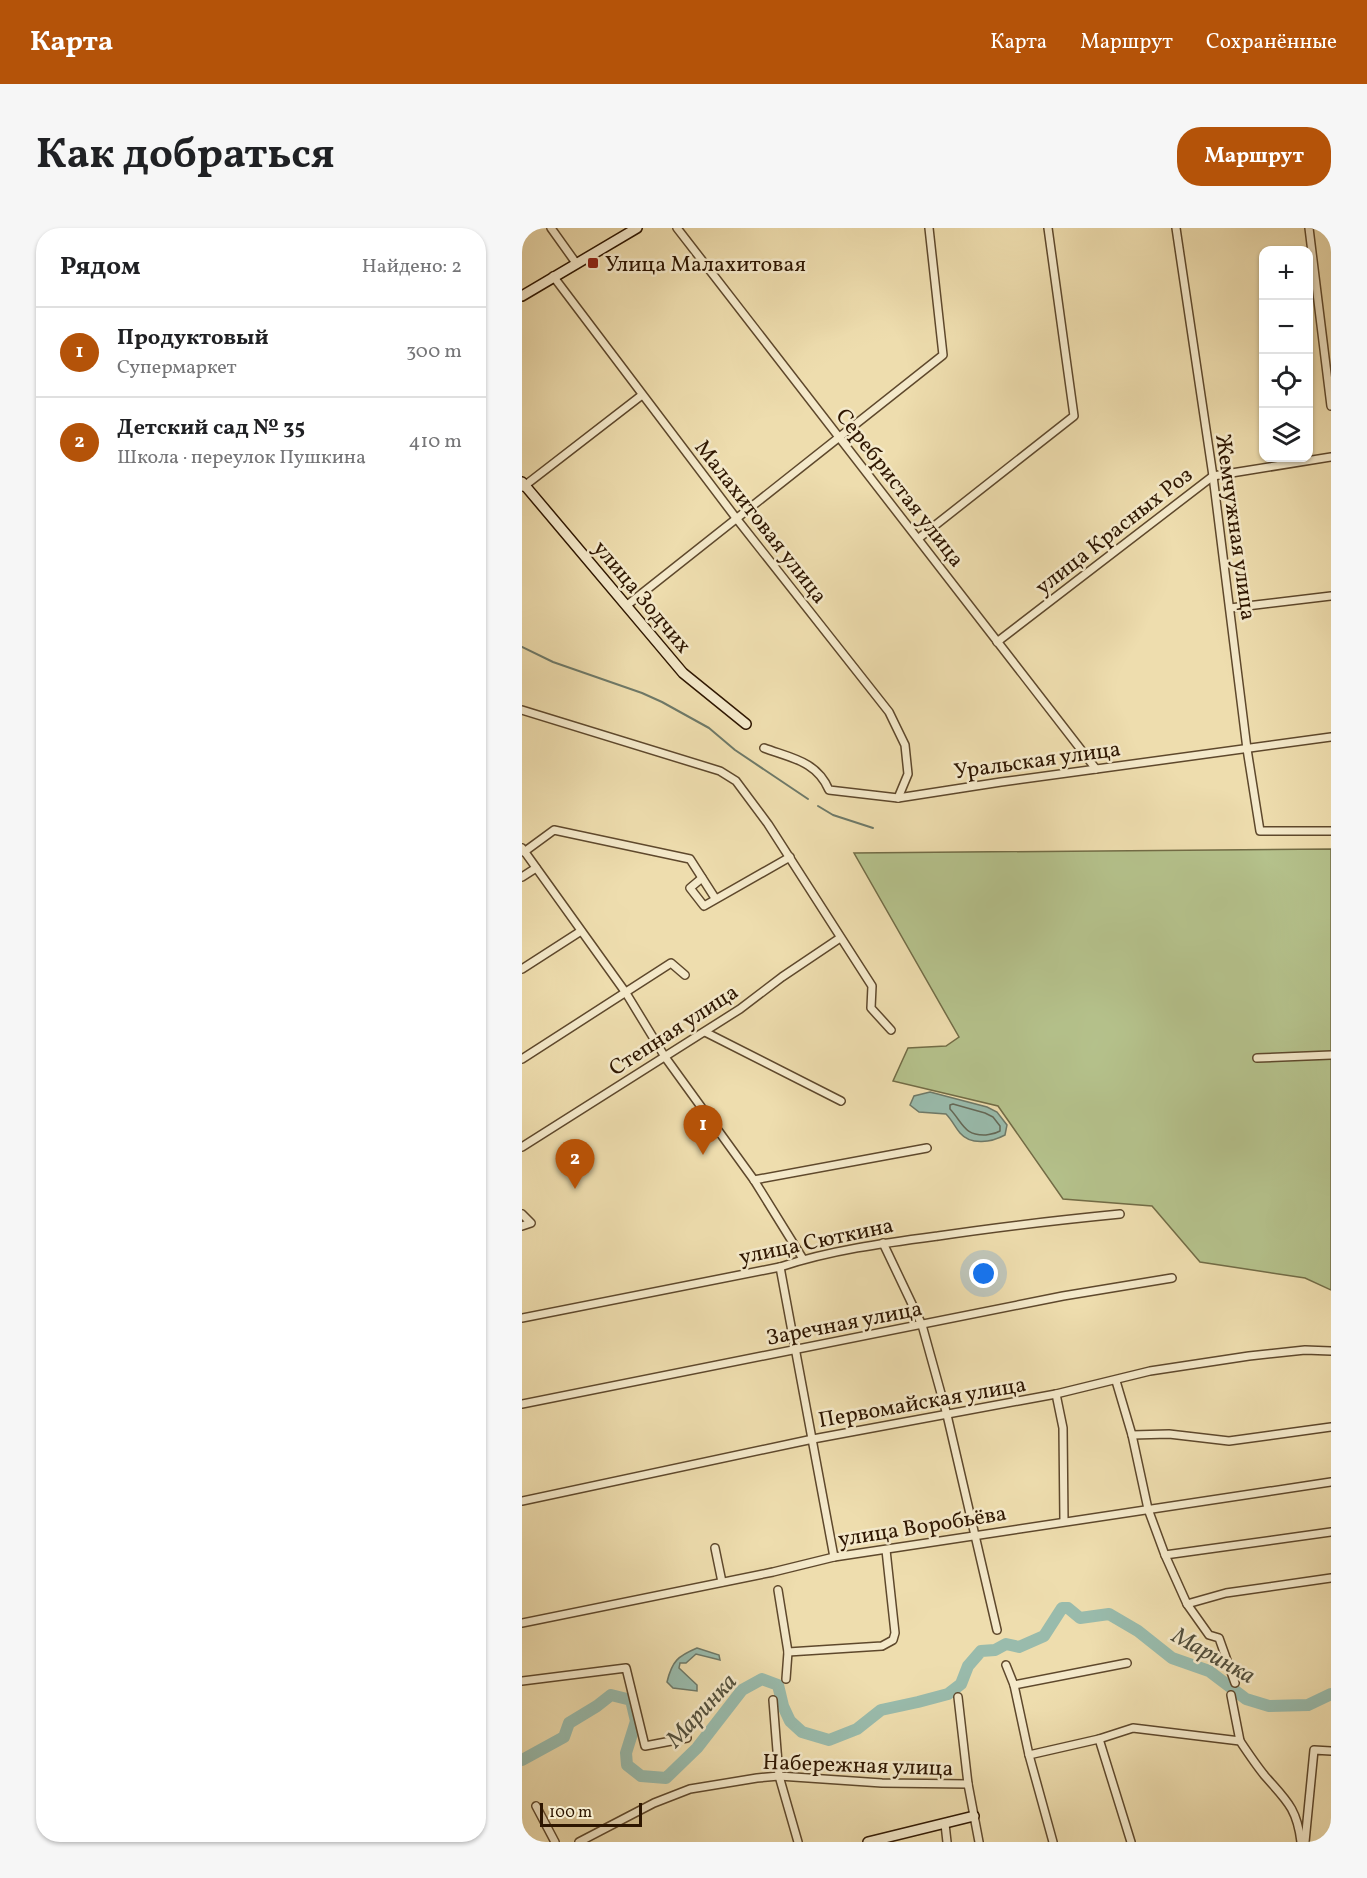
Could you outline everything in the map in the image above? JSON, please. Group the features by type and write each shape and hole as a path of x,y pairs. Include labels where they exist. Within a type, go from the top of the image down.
{"street":[{"path":"551,228 576,263"},
{"path":"522,296 637,228"},
{"name":"Серебристая улица","path":"678,228 920,538 1096,769"},
{"path":"626,606 944,355 929,228"},
{"path":"920,538 1074,416 1048,228"},
{"name":"Жемчужная улица","path":"1176,228 1213,476 1247,749 1260,831 1331,831"},
{"path":"1309,228 1331,406"},
{"name":"Малахитовая улица","path":"553,276 736,518 889,712 905,746 908,774 898,798"},
{"path":"523,485 642,395"},
{"name":"улица Красных Роз","path":"997,642 1213,476 1331,457"},
{"name":"улица Зодчих","path":"523,485 683,673 708,696 746,724"},
{"path":"1230,608 1331,596"},
{"path":"522,710 720,771 736,781 790,857 872,986 871,1008 891,1030"},
{"name":"Уральская улица","path":"764,748 809,764 824,777 829,790 898,798 1331,737"},
{"path":"715,898 690,859 554,830 523,850 626,993 665,1058 754,1180 803,1259"},
{"path":"702,878 690,888 704,906 790,857"},
{"path":"522,877 536,868"},
{"path":"522,969 581,931"},
{"name":"Степная улица","path":"522,1147 705,1032 840,938"},
{"path":"522,1059 671,963 685,975"},
{"path":"705,1032 841,1101"},
{"path":"1257,1058 1331,1055"},
{"path":"754,1180 927,1148"},
{"path":"522,1214 531,1223 522,1226"},
{"name":"улица Сюткина","path":"522,1318 780,1267 803,1259 883,1243 1046,1221 1120,1214"},
{"path":"883,1243 922,1325 947,1415 997,1630"},
{"path":"780,1267 834,1557"},
{"name":"Заречная улица","path":"522,1404 1063,1296 1172,1278"},
{"name":"Первомайская улица","path":"522,1501 813,1439 1056,1394 1150,1371 1250,1356 1305,1350 1331,1351"},
{"path":"1116,1381 1132,1435 1148,1509 1166,1555 1187,1604 1209,1635 1219,1638 1235,1683"},
{"path":"1056,1394 1063,1428 1064,1521"},
{"path":"1132,1435 1169,1434 1229,1442 1331,1427"},
{"name":"улица Воробьёва","path":"522,1623 834,1557 1331,1482"},
{"path":"1166,1555 1331,1532"},
{"path":"715,1548 722,1582"},
{"path":"788,1652 882,1646 893,1640 895,1633 886,1550"},
{"path":"1187,1604 1226,1593 1331,1578"},
{"path":"778,1590 788,1652 786,1679"},
{"path":"1014,1685 1127,1663"},
{"path":"1006,1665 1014,1685 1029,1755 1053,1842"},
{"path":"522,1681 626,1668 645,1746 687,1738"},
{"path":"1231,1695 1240,1741 1264,1775 1290,1803 1303,1842"},
{"path":"958,1697 968,1784 979,1842"},
{"path":"773,1700 779,1776 798,1842"},
{"path":"1029,1755 1099,1739 1133,1728 1240,1741"},
{"path":"1099,1739 1131,1842"},
{"path":"1303,1842 1314,1750 1331,1751"},
{"name":"Набережная улица","path":"579,1842 654,1803 690,1789 757,1778 779,1776 882,1783 968,1784"},
{"path":"536,1806 555,1842"},
{"path":"868,1842 974,1816"},
{"path":"945,1824 947,1842"}],"green space":[{"path":"1331,849 1331,1290 1305,1278 1200,1262 1152,1206 1063,1199 998,1106 893,1081 908,1048 946,1046 959,1037 854,853"}],"water":[{"path":"930,1092 987,1107 997,1112 1007,1125 1005,1135 988,1141 970,1140 960,1133 946,1114 919,1112 910,1105 914,1096"},
{"path":"697,1648 719,1655 720,1660 696,1654 686,1663 680,1663 679,1668 697,1685 697,1691 673,1688 667,1682 674,1664 680,1657"}],"waterway":[{"path":"522,647 553,662 662,702 709,728 735,750 808,799"},
{"path":"818,806 833,815 873,828"},
{"name":"Маринка","path":"522,1760 564,1737 569,1723 611,1695 631,1700 636,1721 626,1753 627,1765 641,1776 666,1778 697,1748 742,1690 762,1679 778,1685 783,1706 790,1721 802,1732 829,1740 857,1729 881,1710 948,1694 961,1684 968,1666 981,1651 995,1650 1006,1644 1019,1647 1044,1636 1062,1608 1068,1608 1080,1618 1109,1614 1138,1631 1172,1658 1209,1671 1246,1699 1269,1706 1308,1705 1331,1694"}],"place":[{"name":"Улица Малахитовая","path":"593,263"},
{"name":"Продуктовый","path":"703,1155"},
{"name":"Детский сад № 35","path":"575,1189"}]}
